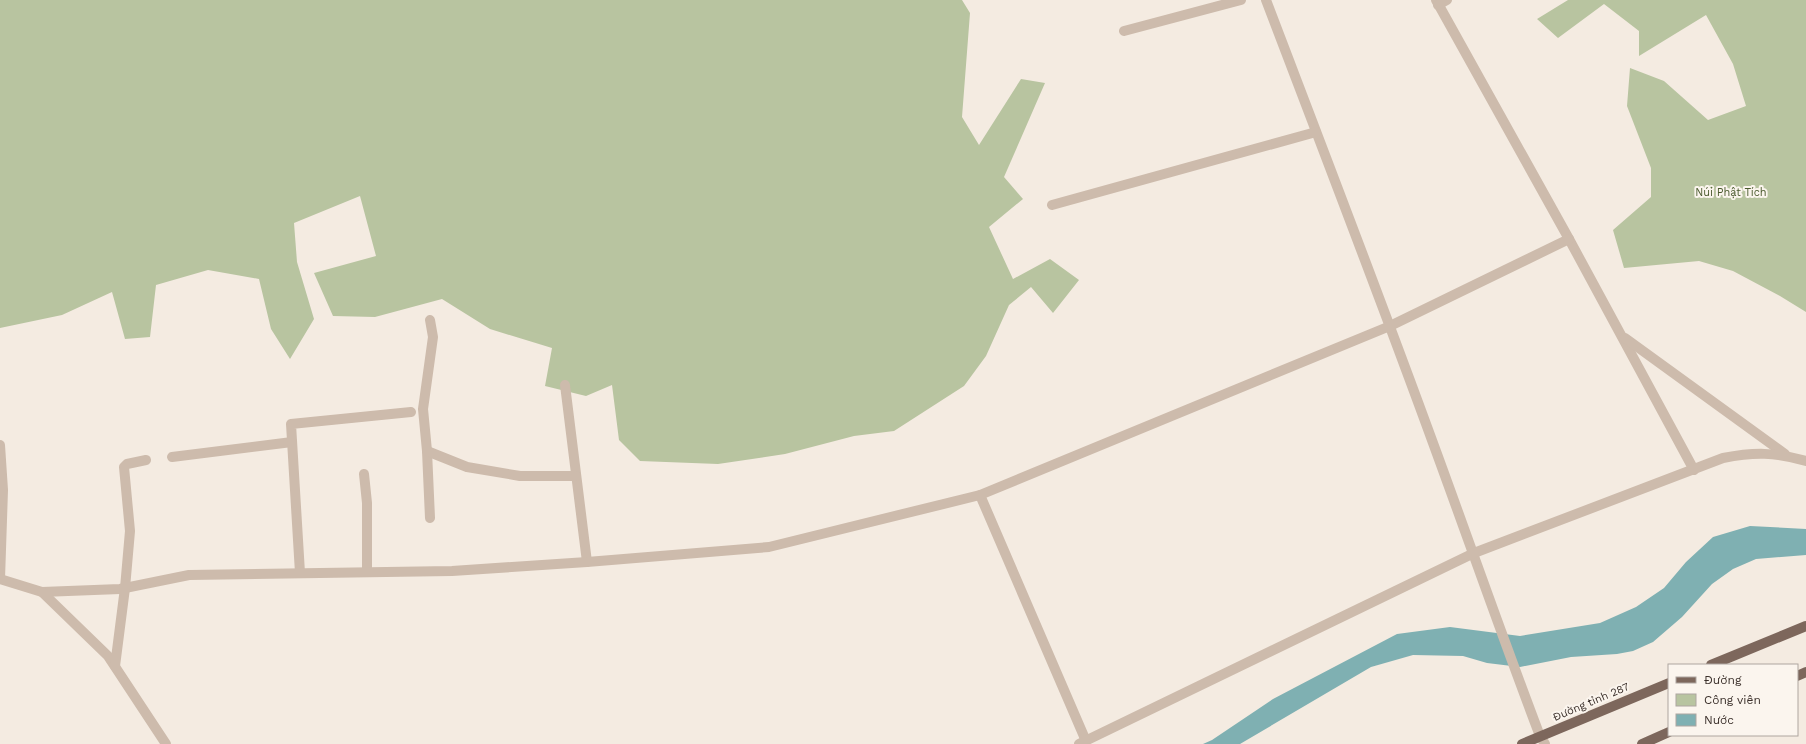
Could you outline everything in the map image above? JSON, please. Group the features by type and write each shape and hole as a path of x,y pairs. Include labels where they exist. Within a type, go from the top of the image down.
{"main road":[{"path":"1713,664 1806,626"},
{"name":"Đường tỉnh 287","path":"1522,744 1543,740 1668,683"},
{"path":"1642,744 1668,732"}],"street":[{"path":"1124,31 1241,0"},
{"path":"1266,0 1390,326 1474,553 1497,622 1543,740"},
{"path":"1440,2 1694,470"},
{"path":"1052,205 1316,132"},
{"path":"0,445 3,490 0,579 42,592 125,588 189,575 452,570 587,562 769,547 980,495 1390,326 1569,239"},
{"path":"430,320 433,337 423,409 427,451 430,518"},
{"path":"1622,335 1785,454"},
{"path":"565,385 587,562"},
{"path":"300,573 291,424 411,412"},
{"path":"172,456 292,442"},
{"path":"427,451 475,468 520,476 576,476"},
{"path":"980,495 1082,742 1474,553 1723,458 1765,452 1785,454 1806,461"},
{"path":"115,666 125,588 130,531 124,467 127,464 146,460"},
{"path":"364,474 367,503 367,572"},
{"path":"42,592 108,656 166,744"}],"green space":[{"path":"0,0 962,0 970,13 962,117 979,145 1021,79 1045,83 1004,177 1023,199 989,227 1013,279 1050,259 1079,280 1053,313 1031,287 1009,305 986,356 964,386 894,431 854,436 785,454 718,464 640,461 619,440 612,385 586,396 545,386 552,348 490,329 442,299 375,317 333,316 314,273 376,256 360,196 294,223 297,262 314,319 290,359 271,329 259,279 208,270 156,285 150,337 125,339 112,292 62,315 0,328"},
{"name":"Núi Phật Tích","path":"1568,0 1806,0 1806,312 1780,296 1733,271 1699,261 1624,268 1613,230 1651,197 1651,168 1627,106 1630,68 1664,81 1708,120 1746,106 1733,64 1706,15 1639,56 1639,31 1604,4 1558,38 1537,19"}],"water":[{"path":"1750,526 1806,529 1806,555 1756,559 1733,569 1712,584 1682,617 1653,642 1633,651 1617,654 1571,657 1520,667 1487,663 1463,656 1413,655 1371,667 1240,744 1203,744 1212,740 1273,699 1397,634 1450,627 1520,636 1600,623 1636,607 1664,588 1686,562 1713,537"}]}
